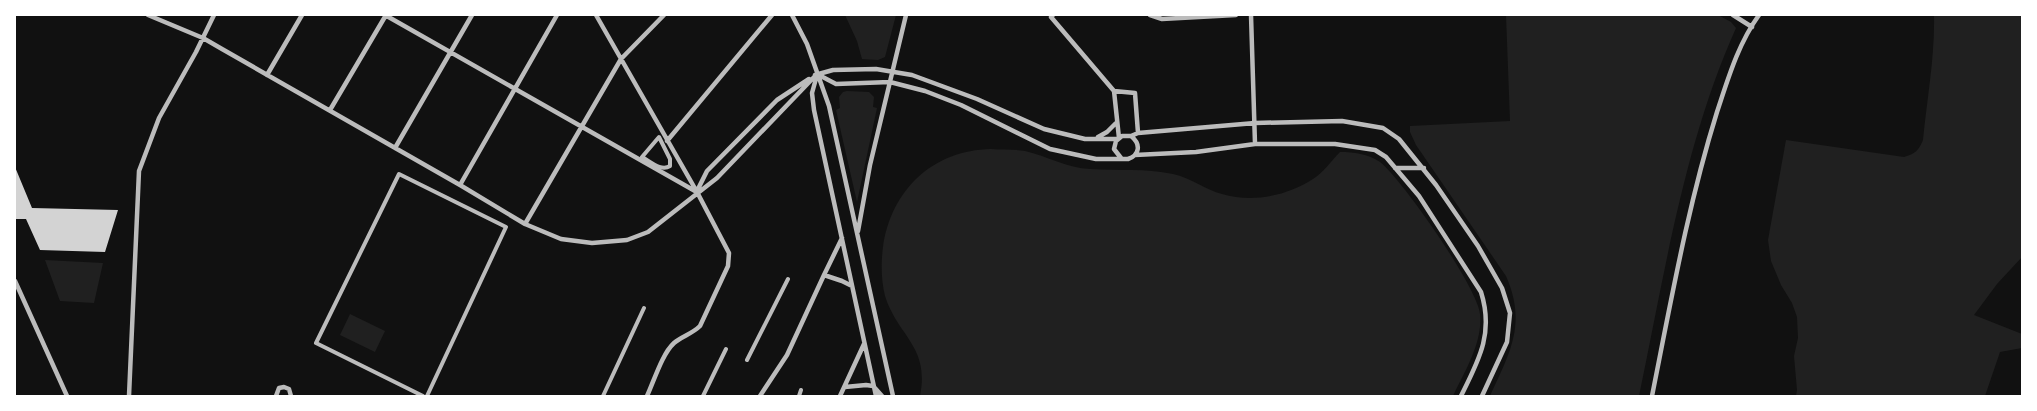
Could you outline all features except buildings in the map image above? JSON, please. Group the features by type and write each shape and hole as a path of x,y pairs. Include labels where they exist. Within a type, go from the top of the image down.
{"street":[{"path":"148,15 203,38 525,224 561,239 592,243 627,240 648,232 716,178 817,74"},
{"path":"129,396 139,171 159,118 214,15"},
{"path":"267,75 302,15"},
{"path":"330,110 386,15 514,90 696,192"},
{"path":"395,148 472,15"},
{"path":"460,185 557,15"},
{"path":"596,15 729,253 728,266 700,326 694,332 676,341 669,348 647,396"},
{"path":"525,224 621,59 664,15"},
{"path":"667,141 772,15"},
{"path":"792,15 807,44 829,106 893,396"},
{"path":"858,235 870,165 906,15"},
{"path":"1053,15 1051,17 1114,91 1118,139 1114,149 1121,158"},
{"path":"1150,15 1162,18 1236,15"},
{"path":"1251,15 1255,144"},
{"path":"1733,15 1752,27"},
{"path":"1652,396 1684,232 1708,142 1732,66 1759,15"},
{"path":"696,192 707,171 777,100 817,74 839,70 876,70 912,75 977,98 1044,129 1084,138 1118,139 1126,135 1131,136 1138,133 1255,123 1342,121 1383,128 1405,145 1424,168 1478,246 1502,288 1510,313 1507,342 1482,396"},
{"path":"817,74 836,84 890,82 925,91 961,105 1050,149 1096,159 1128,159 1136,155 1196,152 1255,144 1335,144 1375,150 1386,157 1419,196 1481,292 1486,308 1485,339 1461,396"},
{"path":"817,74 812,92 814,110 876,396"},
{"path":"1114,91 1135,93 1138,133"},
{"path":"1096,137 1107,132 1116,122"},
{"path":"1131,136 1138,147 1136,155"},
{"path":"659,137 671,161 670,166 666,169 642,157 659,137"},
{"path":"1395,168 1424,168"},
{"path":"422,396 316,343 400,174 506,227 427,396"},
{"path":"760,396 787,355 842,238"},
{"path":"824,275 842,280 852,286"},
{"path":"747,360 788,279"},
{"path":"15,281 67,396"},
{"path":"603,396 644,308"},
{"path":"840,396 864,343"},
{"path":"703,396 726,349"},
{"path":"845,387 866,384 873,386 882,396"},
{"path":"276,396 279,388 284,387 289,389 292,396"},
{"path":"799,396 802,390"}],"shaded area":[{"path":"845,15 896,15 885,57 878,60 862,59 857,41"},
{"path":"1506,15 1718,15 1731,22 1736,28 1718,72 1689,163 1667,256 1639,396 1490,396 1504,365 1513,338 1515,309 1512,293 1506,276 1416,145 1410,132 1410,126 1510,121"},
{"path":"1934,15 2022,15 2022,257 1997,284 1974,315 2022,334 2022,348 2000,352 1985,396 1796,396 1794,356 1798,338 1797,317 1771,261 1768,240 1786,140 1904,157 1916,151 1923,140 1932,62"},
{"path":"843,92 869,92 874,97 873,107 877,108 857,202 836,110 840,108 839,97"},
{"path":"991,149 1025,151 1082,168 1152,171 1173,174 1216,192 1245,198 1281,194 1303,185 1320,174 1340,152 1350,152 1371,157 1380,162 1390,172 1420,210 1453,259 1476,301 1480,314 1479,335 1468,366 1453,396 920,396 922,379 921,365 917,353 897,322 885,296 882,259 888,226 895,208 905,191 933,165 970,151"},
{"path":"45,260 103,263 94,303 60,301"},
{"path":"350,314 385,331 375,352 340,335"}]}
